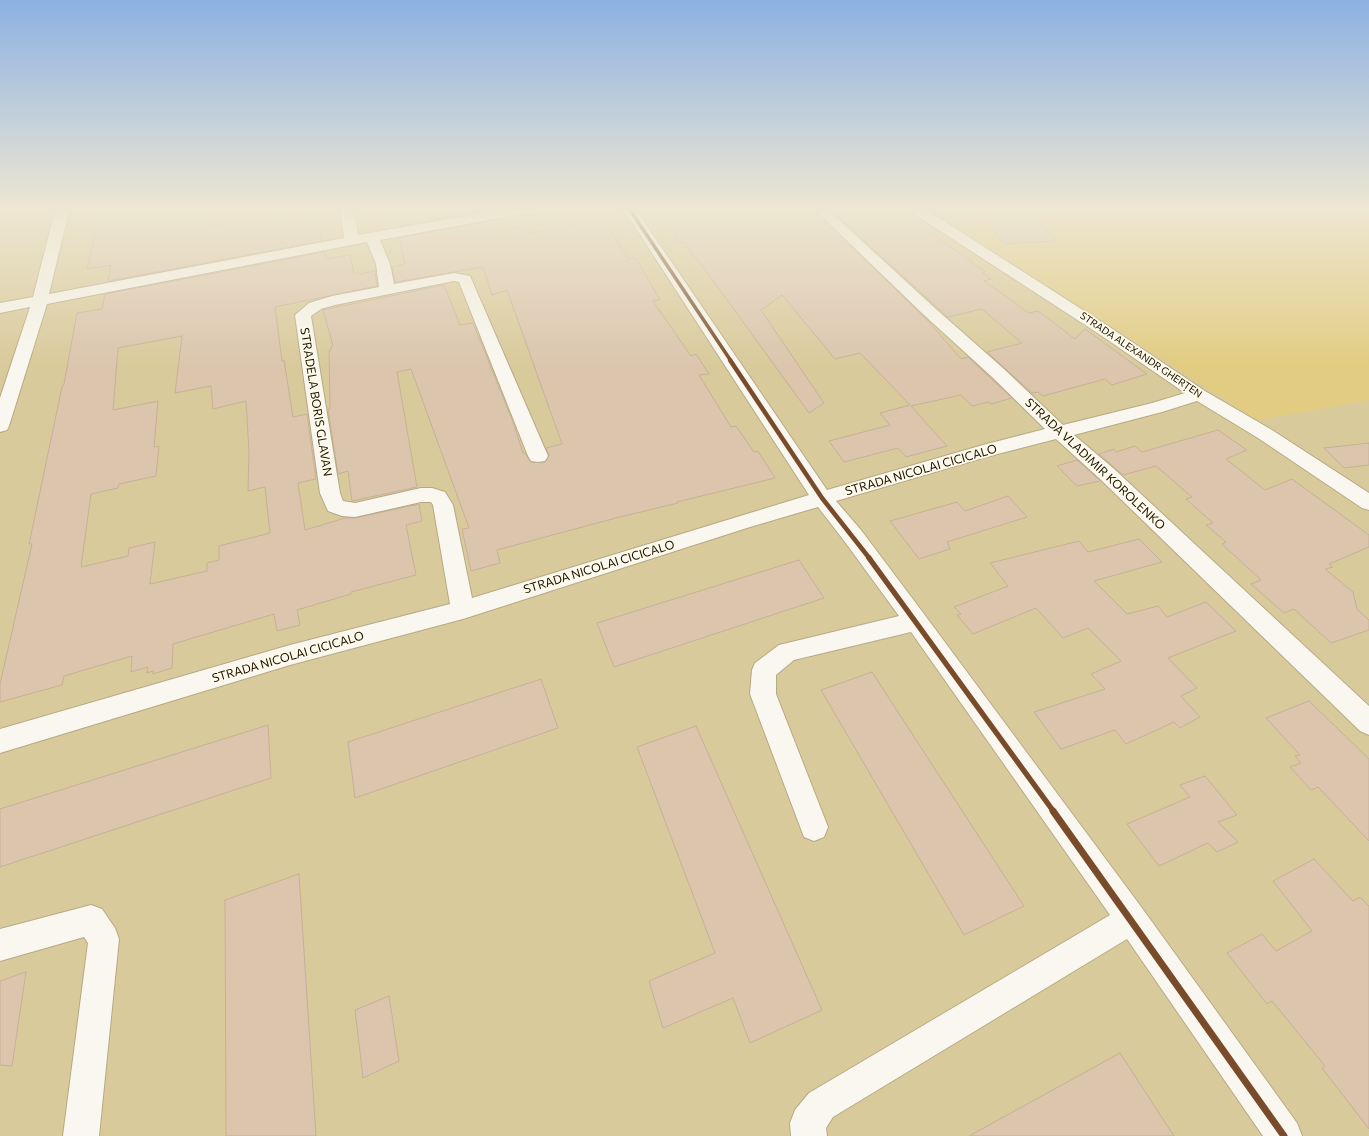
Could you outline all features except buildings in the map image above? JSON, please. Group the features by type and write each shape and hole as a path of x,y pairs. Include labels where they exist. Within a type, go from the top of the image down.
{"street":[{"path":"0,426 40,301 50,260"},
{"path":"0,308 253,260"},
{"path":"382,260 387,289"},
{"path":"663,260 822,498 853,536 916,621 1131,919 1284,1136"},
{"name":"STRADA VLADIMIR KOROLENKO","path":"875,260 998,373 1059,432 1106,473 1369,723"},
{"name":"STRADA ALEXANDR GHERȚEN","path":"996,260 1106,331 1199,395 1265,434 1369,503"},
{"name":"STRADELA BORIS GLAVAN","path":"463,610 443,505 438,498 432,495 420,495 355,510 342,509 335,506 330,493 303,315 308,310 323,303 387,289 454,277 465,279 538,456"},
{"name":"STRADA NICOLAI CICICALO","path":"0,741 290,655 463,610 822,498 983,452 1156,408 1199,395"},
{"path":"814,827 763,694 764,670 787,652 916,621"},
{"path":"808,1136 808,1123 821,1105 1131,919"},
{"path":"0,945 91,920 104,939 81,1136"}],"shaded area":[{"path":"1008,260 1369,260 1369,400 1257,420"}],"transit line":[{"path":"663,260 822,498 853,536 916,621 1131,919 1284,1136"}]}
